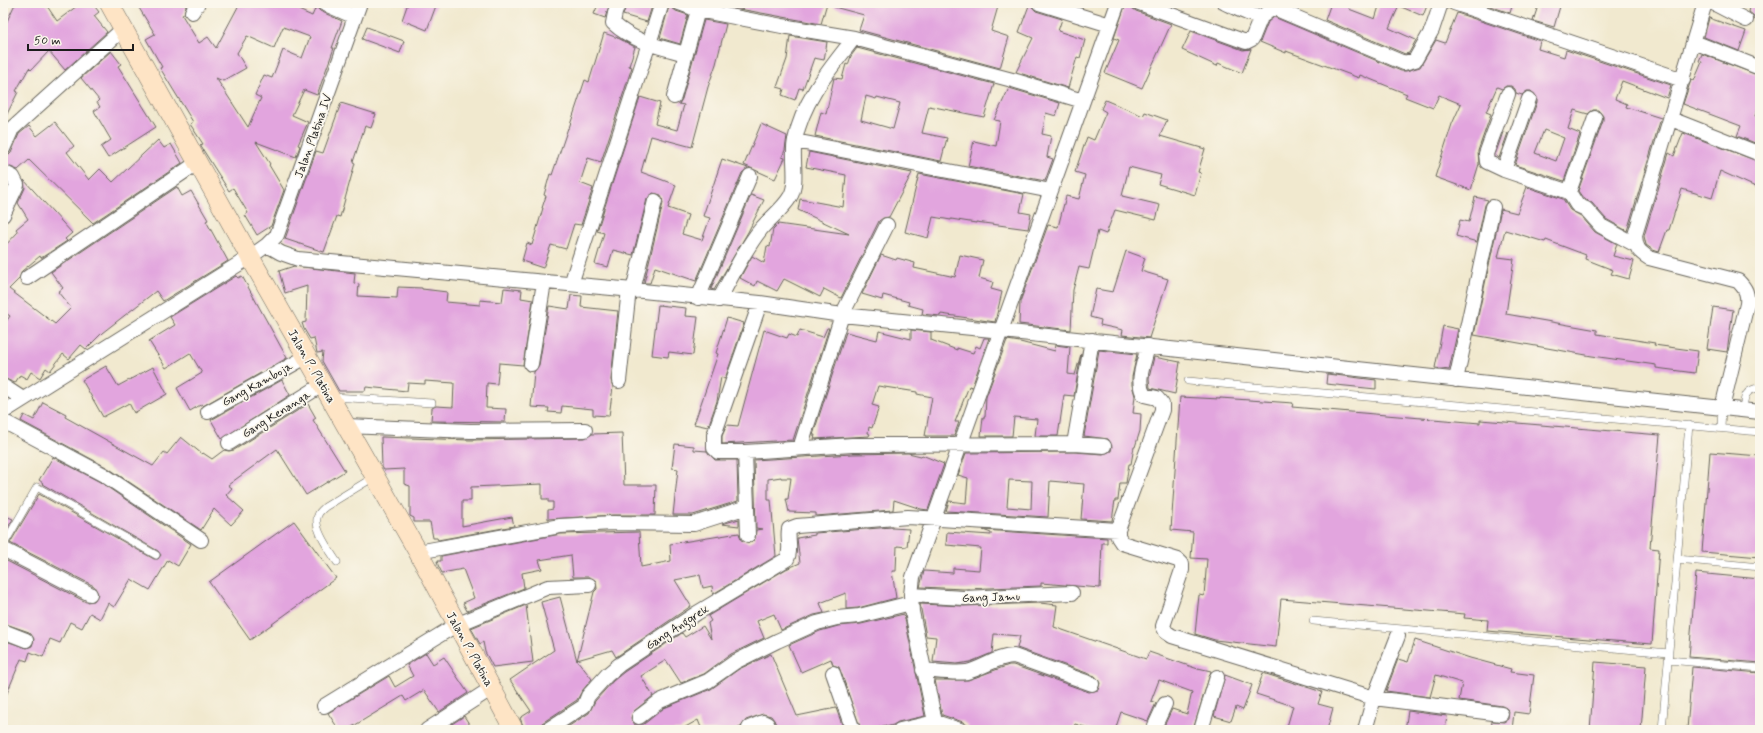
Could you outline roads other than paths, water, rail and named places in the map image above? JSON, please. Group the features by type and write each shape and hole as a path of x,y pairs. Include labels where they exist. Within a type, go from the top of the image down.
{"street":[{"name":"Jalan P. Platina","path":"109,3 250,258 418,552 456,625 514,730"},
{"path":"323,3 355,17"},
{"name":"Jalan Platina IV","path":"3,412 250,258 277,235 360,3"},
{"path":"619,3 613,23 621,31 648,43 686,54"},
{"path":"571,284 662,3"},
{"path":"679,3 698,10 854,38 1016,81 1082,101"},
{"path":"1039,3 1110,26"},
{"path":"935,722 923,670 911,599 913,577 1118,3"},
{"path":"1139,3 1246,42 1252,39 1261,16 1270,9 1274,8 1404,63 1415,60 1432,30 1442,3"},
{"path":"1225,3 1261,16"},
{"path":"1454,3 1682,80"},
{"path":"1705,3 1635,236 1638,251 1649,258 1738,281 1744,287 1748,296 1747,304 1722,408"},
{"path":"1714,3 1746,20"},
{"path":"674,97 698,10"},
{"path":"3,149 12,129 123,29"},
{"path":"719,300 745,252 761,229 790,197 794,189 795,141 803,114 816,88 854,38"},
{"path":"1694,42 1760,68"},
{"path":"1508,94 1486,159 1490,164 1568,192 1577,204 1586,209 1601,226 1636,245"},
{"path":"1504,170 1529,99"},
{"path":"1568,192 1595,118"},
{"path":"1671,119 1760,154"},
{"path":"795,141 1051,191"},
{"path":"27,278 197,163"},
{"path":"3,172 13,177 17,185 3,215"},
{"path":"698,298 750,176"},
{"path":"619,381 631,289 655,201"},
{"path":"1456,380 1493,207"},
{"path":"800,448 842,315 887,225"},
{"path":"267,245 298,260 631,289 698,298 760,303 842,315 1092,340 1760,412"},
{"path":"531,364 544,282"},
{"path":"760,303 712,442 714,448 718,452 745,452 852,445 1074,444 1104,446"},
{"path":"1074,444 1092,340"},
{"path":"1148,346 1140,382 1141,389 1144,395 1157,398 1162,404 1162,410 1118,530 1118,537 1122,543 1178,560 1182,564 1182,570 1163,626 1166,632 1172,636 1374,698 1501,714"},
{"name":"Gang Kamboja","path":"208,412 306,357"},
{"path":"3,386 23,399"},
{"name":"Gang Kenanga","path":"229,444 325,391"},
{"path":"3,421 104,476 201,540"},
{"path":"346,426 470,431 585,430"},
{"path":"745,452 748,535"},
{"path":"418,552 560,526 613,523 694,524 747,507"},
{"name":"Gang Anggrek","path":"547,730 584,706 588,696 607,675 619,665 697,613 787,559 790,549 788,538 789,530 796,526 908,517 934,519"},
{"path":"934,519 1118,530"},
{"path":"3,549 90,594"},
{"path":"324,706 456,625 548,587 589,584"},
{"name":"Gang Jamu","path":"639,717 660,701 708,681 735,662 817,623 837,618 859,616 911,599 1072,594"},
{"path":"3,631 26,640"},
{"path":"1365,730 1374,698 1398,636"},
{"path":"923,670 966,672 982,668 1004,656 1014,656 1092,684"},
{"path":"833,673 853,730"},
{"path":"1201,730 1217,677"},
{"path":"427,730 492,688"},
{"path":"1153,730 1165,704"},
{"path":"749,728 763,722 767,724 770,730"},
{"path":"900,730 935,722 960,730"}],"lane":[{"path":"1188,381 1760,432"},
{"path":"1743,410 1744,396 1749,390 1760,388"},
{"path":"325,391 432,402"},
{"path":"1721,428 1722,408"},
{"path":"1662,730 1689,425"},
{"path":"337,562 319,531 317,523 318,514 325,507 374,476"},
{"path":"3,546 37,487 156,555"},
{"path":"1677,559 1760,567"},
{"path":"1313,621 1669,656 1760,668"}]}
